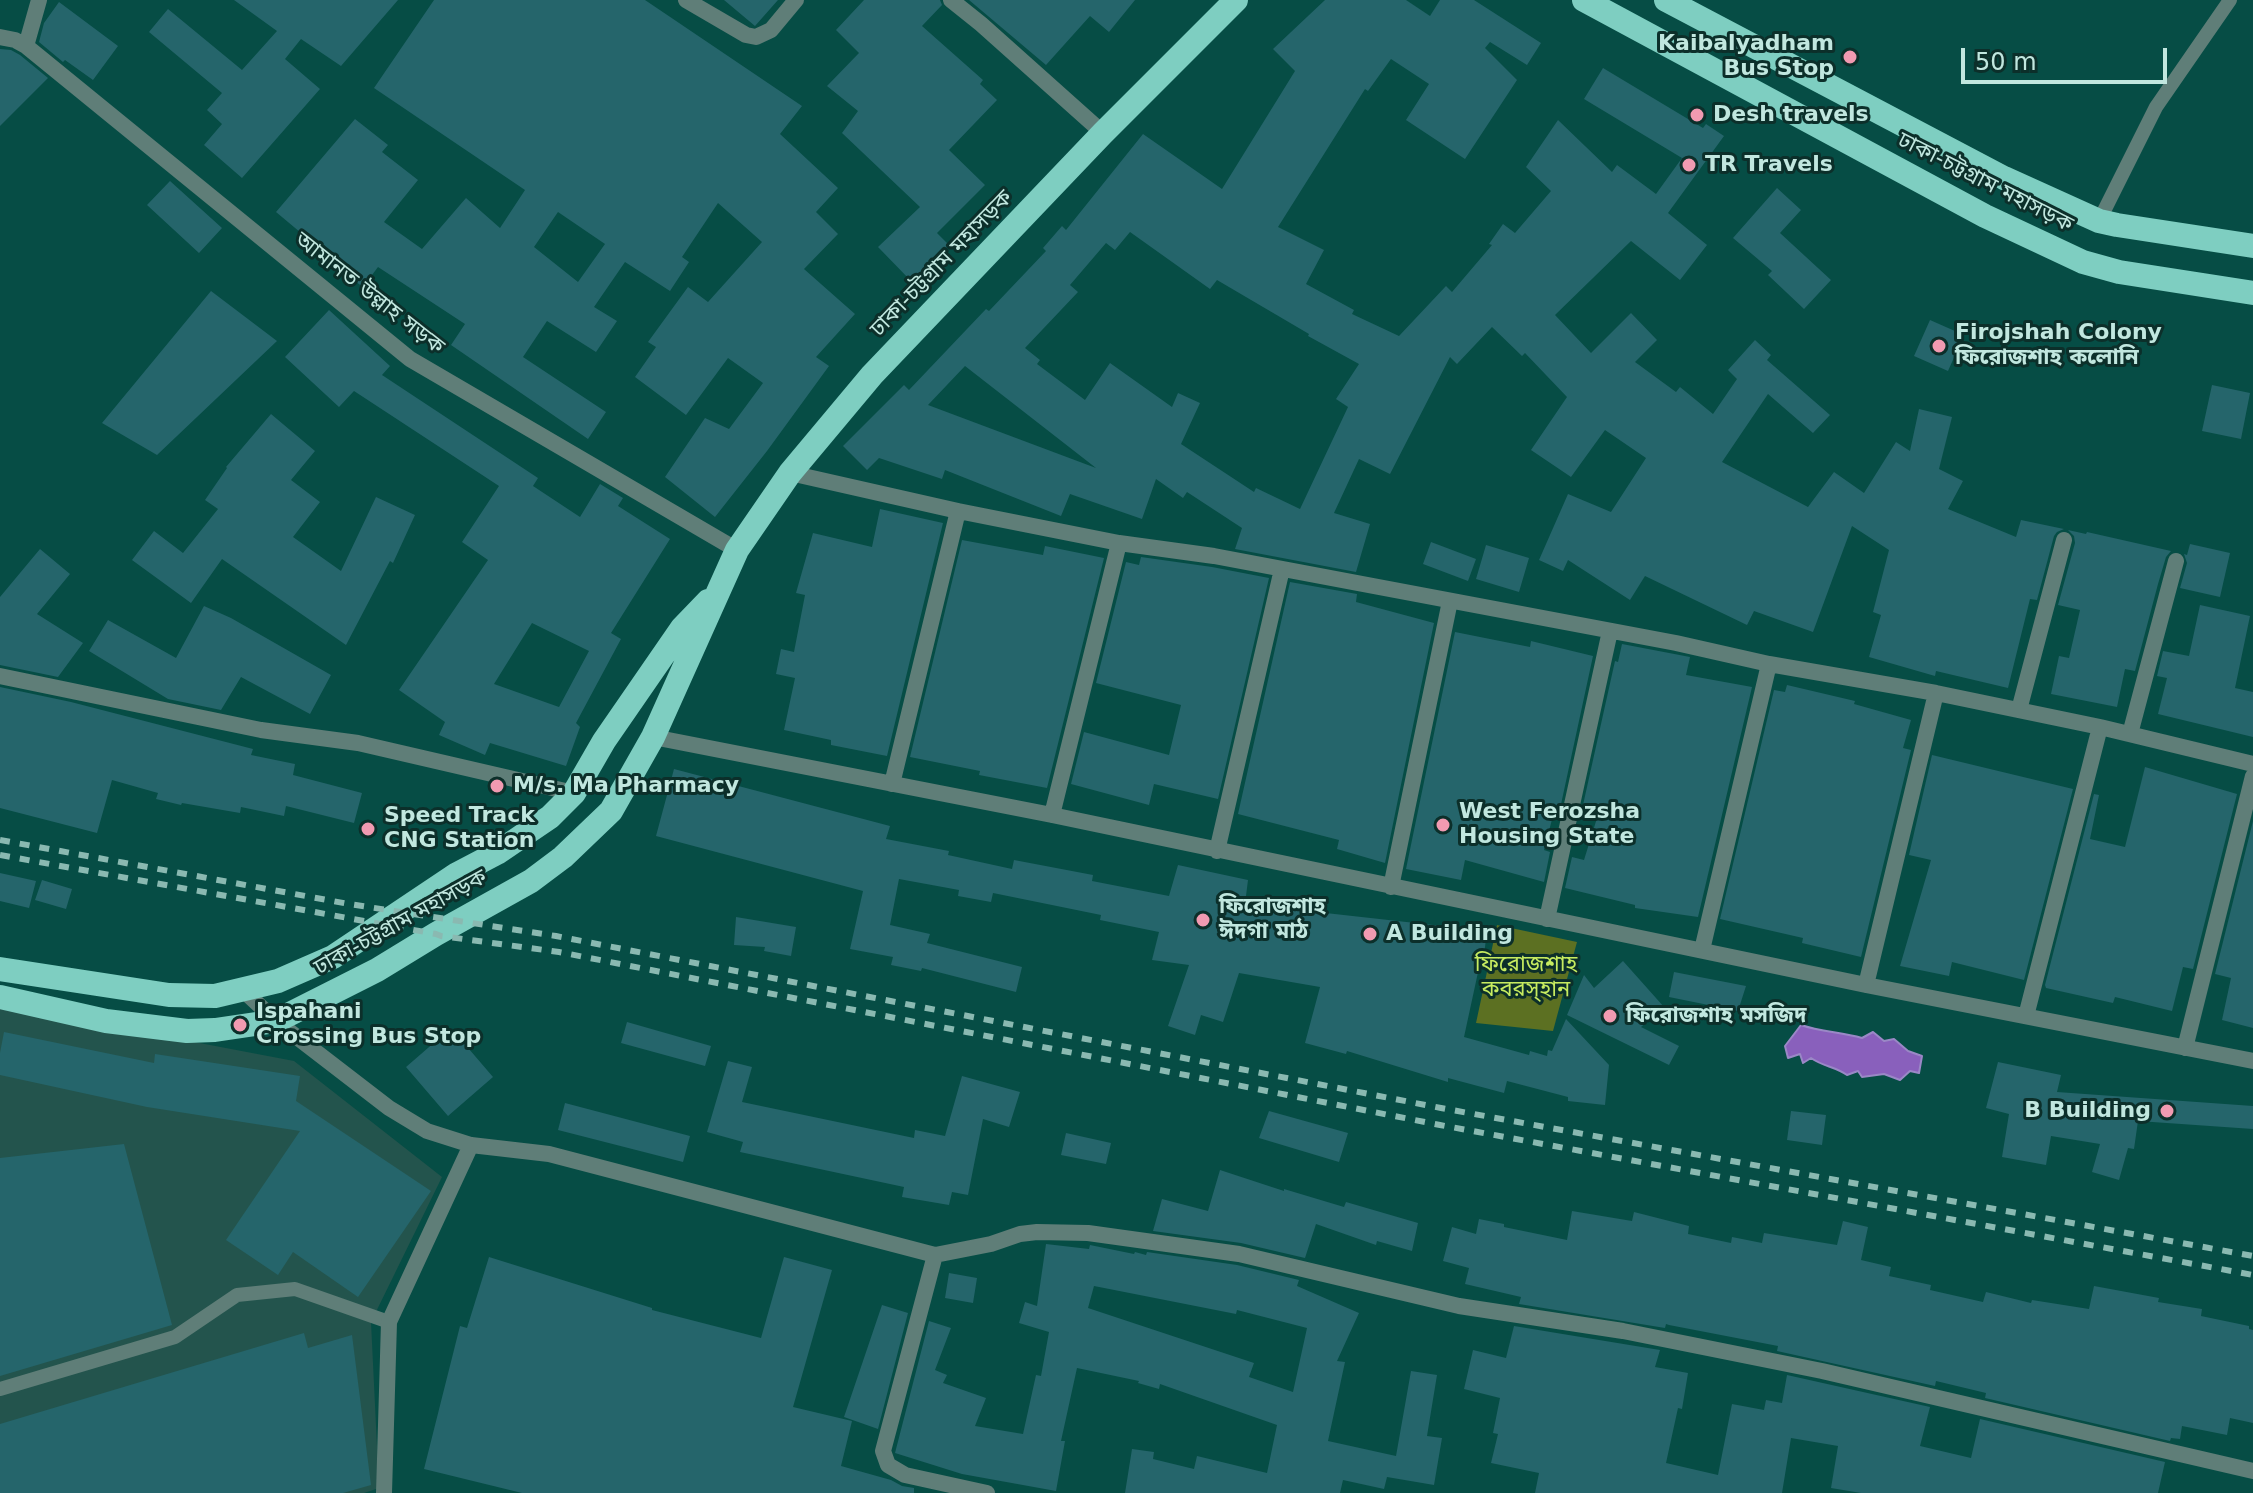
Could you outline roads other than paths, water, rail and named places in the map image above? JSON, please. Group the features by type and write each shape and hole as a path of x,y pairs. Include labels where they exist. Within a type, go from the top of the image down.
{"highway":[{"name":"ঢাকা-চট্টগ্রাম মহাসড়ক","path":"1584,0 1985,216 2083,262 2119,272 2253,293"},
{"name":"ঢাকা-চট্টগ্রাম মহাসড়ক","path":"1666,0 2004,178 2099,221 2253,246"},
{"name":"ঢাকা-চট্টগ্রাম মহাসড়ক","path":"0,997 106,1021 187,1031 276,1021 377,970 531,881 563,857 611,811 653,737 737,550 790,473 872,375 1227,3"},
{"name":"ঢাকা-চট্টগ্রাম মহাসড়ক","path":"0,969 169,995 215,996 278,981 333,957 457,874 497,853 550,817 574,793 604,741 682,628 719,591"}],"street":[{"path":"14,41 39,0"},
{"path":"686,0 746,35 756,37 771,30 796,0"},
{"path":"951,0 1103,133"},
{"name":"আমানত উল্লাহ সড়ক","path":"0,20 14,41 410,359 737,550"},
{"path":"790,473 1119,543 1214,556 1676,643 1769,664 1936,693 2100,727 2253,764"},
{"path":"892,784 958,511"},
{"path":"2019,710 2064,540"},
{"path":"1052,815 1119,543"},
{"path":"2130,734 2176,561"},
{"path":"1217,851 1282,569"},
{"path":"1391,887 1450,601"},
{"path":"1547,919 1610,631"},
{"path":"1702,950 1769,664"},
{"path":"0,676 261,730 358,743 574,793"},
{"path":"1866,985 1936,693"},
{"path":"2026,1016 2100,727"},
{"path":"653,737 1052,815 1866,985 2253,1061"},
{"path":"2185,1048 2253,776"},
{"path":"243,990 276,1021 389,1108 427,1131 471,1145 549,1154 935,1255 1037,1232 1088,1233 1239,1254 1459,1306 1623,1331 1822,1371 2253,1471"},
{"path":"384,1493 389,1322 471,1145"},
{"path":"935,1255 883,1451 888,1465 905,1475 987,1493"}],"lane":[{"path":"2099,221 2156,107 2230,0"},
{"path":"0,1389 175,1337 237,1295 295,1289 389,1322"}],"railway":[{"path":"0,840 349,904 556,936 1441,1108 2253,1256"},
{"path":"0,855 441,936 559,952 1440,1125 2253,1275"}],"place":[{"name":"Kaibalyadham Bus Stop","path":"1850,57"},
{"name":"Desh travels","path":"1697,115"},
{"name":"TR Travels","path":"1689,165"},
{"name":"Firojshah Colony ফিরোজশাহ কলোনি","path":"1939,346"},
{"name":"M/s. Ma Pharmacy","path":"497,786"},
{"name":"West Ferozsha Housing State","path":"1443,825"},
{"name":"Speed Track CNG Station","path":"368,829"},
{"name":"ফিরোজশাহ ঈদগা মাঠ","path":"1203,920"},
{"name":"A Building","path":"1370,934"},
{"name":"ফিরোজশাহ মসজিদ","path":"1610,1016"},
{"name":"Ispahani Crossing Bus Stop","path":"240,1025"},
{"name":"B Building","path":"2167,1111"}],"park label":[{"name":"ফিরোজশাহ কবরস্হান","path":"1526,978"}]}
